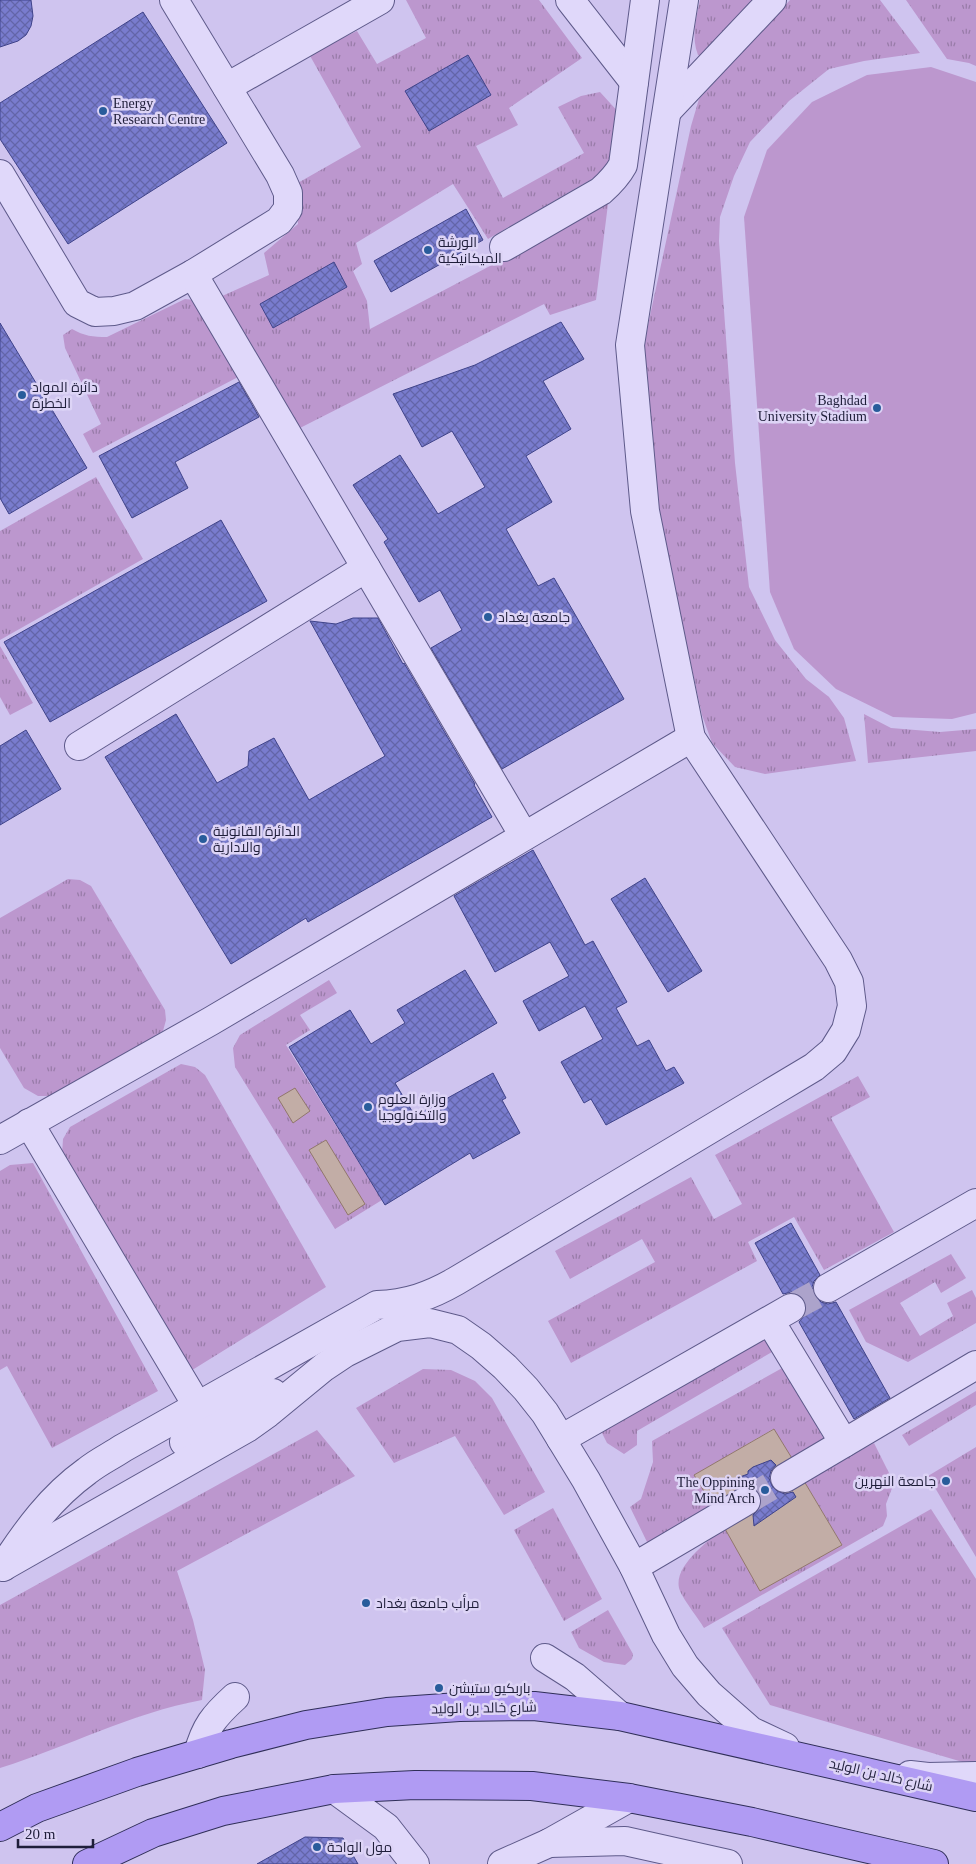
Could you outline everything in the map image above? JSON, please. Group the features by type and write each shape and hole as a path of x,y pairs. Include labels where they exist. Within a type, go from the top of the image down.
{"main road":[{"name":"شارع خالد بن الوليد","path":"0,1827 37,1808 137,1772 231,1744 306,1725 387,1712 459,1707 534,1706 620,1716 976,1797"},
{"path":"87,1864 153,1833 223,1811 334,1789 415,1786 532,1786 629,1798 752,1822 934,1864"},
{"path":"0,1817 37,1808"}],"street":[{"path":"0,174 77,303 95,312 114,311 135,306 193,274 278,221 288,209 288,193 280,176 174,0"},
{"path":"227,87 380,0"},
{"path":"570,0 634,82"},
{"path":"504,247 612,182 623,164 645,0"},
{"path":"397,1304 419,1299 456,1281 814,1067 833,1051 846,1030 852,1006 849,982 838,960 691,738 645,511 630,345 684,0"},
{"path":"668,110 772,0"},
{"path":"193,274 524,836"},
{"path":"78,746 366,568"},
{"path":"0,1140 211,1022 691,738"},
{"path":"29,1123 198,1407"},
{"path":"828,1288 975,1203"},
{"path":"2,1568 26,1531 54,1498 87,1471 123,1448 377,1305 407,1304 417,1307 425,1314 430,1323"},
{"path":"561,1439 781,1315 844,1443"},
{"path":"2,1568 246,1428 281,1403 316,1373 346,1353 397,1327 430,1323 458,1330 482,1346 505,1366 545,1413 634,1567 666,1635 685,1666 709,1694 751,1731 787,1748 831,1764"},
{"path":"265,1368 276,1364 300,1361 316,1373"},
{"path":"785,1478 976,1365"},
{"path":"634,1567 746,1501"},
{"path":"545,1658 575,1676 620,1716"},
{"path":"198,1754 207,1727 214,1716 234,1697"},
{"path":"860,1770 928,1777 976,1776"},
{"path":"334,1789 386,1827 415,1864"},
{"path":"502,1864 549,1843 629,1798"},
{"path":"549,1843 625,1840 728,1864"}],"green space":[{"path":"406,0 539,0 582,58 509,108 518,125 476,146 503,198 584,153 558,107 581,96 600,92 621,115 611,168 488,239 453,184 356,243 362,264 353,271 367,301 370,329 608,204 596,300 550,315 544,304 300,428 220,297 269,275 264,253 298,224 296,184 361,147 309,54 357,31 377,64 426,38"},
{"path":"700,0 758,0 706,58 698,55 695,41 695,28"},
{"path":"790,0 880,0 920,53 864,61 829,69 789,101 750,142 734,176 720,217 719,241 735,463 749,587 775,640 806,679 829,697 844,718 856,761 765,774 735,767 712,743 702,715 657,508 642,361 691,126 699,99"},
{"path":"906,0 976,0 976,66 947,59"},
{"name":"Baghdad University Stadium","path":"931,67 976,82 976,713 952,719 893,717 836,689 794,649 770,592 744,217 767,150 812,102 867,75"},
{"path":"185,299 194,300 240,376 93,453 83,434 101,424 65,348 63,335 72,329 89,336 107,337"},
{"path":"96,477 143,559 0,640 0,531"},
{"path":"0,646 33,703 10,715 0,697"},
{"path":"864,714 891,728 940,732 976,729 976,751 868,763"},
{"path":"68,879 80,880 91,886 165,1010 166,1020 163,1031 55,1096 38,1096 24,1088 0,1048 0,918"},
{"path":"329,980 337,993 300,1015 310,1030 286,1045 382,1200 335,1229 235,1067 233,1048 240,1035"},
{"path":"181,1064 195,1067 205,1075 326,1287 189,1372 62,1154 63,1139 70,1127"},
{"path":"858,1076 870,1097 831,1118 894,1232 824,1270 794,1217 748,1242 757,1261 571,1363 548,1321 655,1262 642,1239 570,1279 555,1251 691,1177 714,1219 742,1204 715,1155"},
{"path":"33,1163 158,1391 52,1448 7,1366 0,1370 0,1171 10,1165"},
{"path":"951,1254 966,1278 941,1293 935,1282 900,1303 920,1336 953,1316 947,1303 972,1290 976,1298 976,1323 908,1362 866,1342 849,1310"},
{"path":"765,1338 772,1352 637,1431 637,1445 624,1454 607,1443 599,1427"},
{"path":"784,1367 824,1439 793,1460 773,1429 695,1475 713,1506 648,1544 630,1507 641,1499 653,1462 652,1441"},
{"path":"423,1369 451,1370 475,1381 492,1398 545,1492 504,1515 455,1436 394,1463 356,1408"},
{"path":"976,1391 976,1405 909,1446 902,1435"},
{"path":"317,1430 355,1476 177,1571 193,1620 205,1670 202,1700 150,1713 0,1768 0,1605"},
{"path":"874,1443 894,1483 886,1504 887,1516 883,1526 704,1628 679,1588 679,1579 682,1571 694,1554 724,1527 842,1545 804,1481"},
{"path":"976,1447 976,1557 928,1476"},
{"path":"553,1508 602,1599 564,1621 514,1530"},
{"path":"931,1509 976,1579 976,1766 770,1705 722,1628"},
{"path":"608,1610 633,1654 632,1659 625,1665 604,1662 579,1648 571,1632"}],"shaded area":[{"path":"295,1088 310,1111 293,1123 278,1098"},
{"path":"326,1140 365,1204 348,1215 309,1150"},
{"path":"774,1429 793,1460 713,1506 694,1475"},
{"path":"804,1481 842,1545 760,1591 724,1527"}],"building":[{"path":"0,0 31,0 33,16 31,26 26,35 18,41 0,47"},
{"name":"Energy Research Centre","path":"143,12 227,143 68,244 0,139 0,103"},
{"path":"468,55 491,95 429,131 405,91"},
{"name":"الورشة الميكانيكية","path":"466,209 483,240 391,292 374,261"},
{"path":"334,262 347,287 273,328 260,304"},
{"path":"561,322 584,359 543,381 571,429 526,456 552,502 506,529 538,586 554,578 624,699 502,769 431,648 462,630 440,590 419,602 384,542 388,539 353,485 400,455 438,514 485,487 452,431 422,447 393,394 475,365"},
{"name":"دائرة المواد الخطرة","path":"0,323 87,468 9,514 0,498"},
{"path":"239,382 259,417 175,462 188,488 132,518 99,456"},
{"path":"221,520 267,601 50,722 4,642"},
{"path":"353,618 378,618 403,664 475,784 492,817 308,922 306,918 231,964 105,757 176,714 217,783 248,766 249,751 274,738 309,800 385,756 310,621 336,624"},
{"path":"26,730 61,789 0,825 0,746"},
{"path":"533,850 585,945 593,941 627,1002 616,1008 637,1046 649,1040 666,1071 674,1067 684,1083 606,1125 591,1099 584,1103 561,1062 603,1039 585,1006 539,1031 523,1001 569,976 550,942 495,972 454,896"},
{"path":"645,878 702,971 668,992 611,899"},
{"path":"465,970 497,1023 395,1083 415,1116 493,1073 506,1098 502,1100 520,1133 473,1159 470,1153 385,1205 289,1047 350,1010 371,1044 405,1023 397,1010"},
{"path":"791,1223 820,1275 814,1281 812,1287 814,1295 821,1302 828,1304 836,1302 890,1398 854,1419 799,1322 807,1309 804,1300 792,1292 783,1294 755,1243"},
{"path":"771,1460 776,1465 771,1471 769,1478 772,1486 777,1491 785,1494 793,1492 796,1497 754,1526 753,1515 759,1509 762,1501 760,1494 753,1487 745,1485 738,1488 737,1478 748,1474 748,1471 753,1467"},
{"name":"مول الواحة","path":"305,1837 343,1838 358,1864 257,1864"}],"tunnel":[{"path":"791,1308 828,1288"},
{"path":"746,1501 785,1478"}],"place":[{"name":"Energy Research Centre","path":"103,111"},
{"name":"الورشة الميكانيكية","path":"428,250"},
{"name":"دائرة المواد الخطرة","path":"22,395"},
{"name":"Baghdad University Stadium","path":"877,408"},
{"name":"جامعة بغداد","path":"488,617"},
{"name":"الدائرة القانونية والادارية","path":"203,839"},
{"name":"وزارة العلوم والتكنولوجيا","path":"368,1107"},
{"name":"جامعة النهرين","path":"946,1481"},
{"name":"The Oppining Mind Arch","path":"765,1490"},
{"name":"مرأب جامعة بغداد","path":"366,1603"},
{"name":"باربكيو ستيشن","path":"439,1688"},
{"name":"مول الواحة","path":"317,1847"}]}
